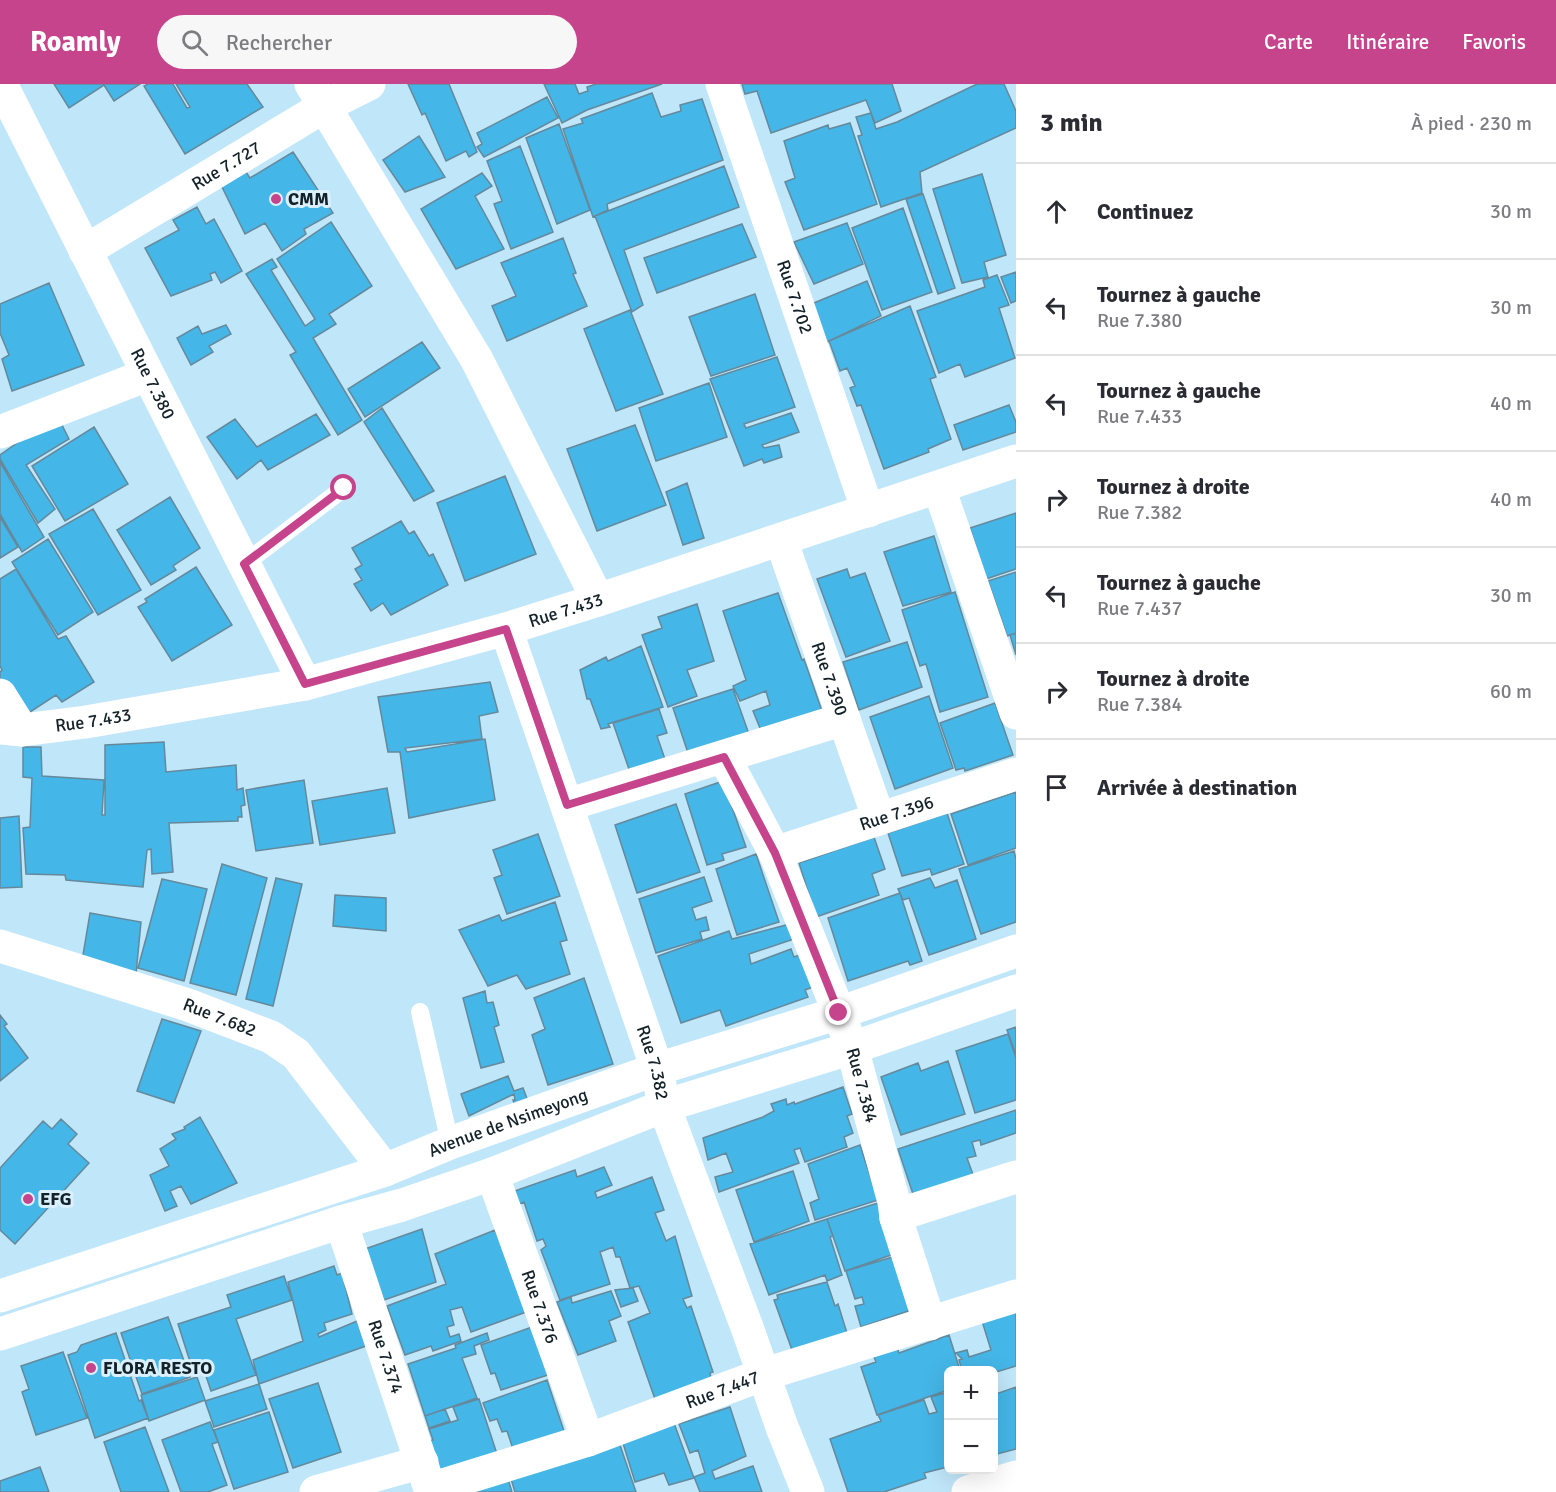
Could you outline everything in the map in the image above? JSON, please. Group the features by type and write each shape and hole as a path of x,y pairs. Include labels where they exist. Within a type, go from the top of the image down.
{"street":[{"name":"Rue 7.727","path":"85,251 318,95 369,84"},
{"name":"Rue 7.702","path":"722,84 868,511"},
{"name":"Rue 7.380","path":"1,89 305,684"},
{"path":"318,95 477,360 598,600"},
{"path":"0,432 147,375"},
{"name":"Rue 7.433","path":"11,729 86,722 305,684 506,629 1016,461"},
{"path":"939,488 1016,713"},
{"name":"Rue 7.390","path":"781,540 879,819"},
{"name":"Rue 7.382","path":"506,629 657,1070 664,1106 748,1330 762,1375 808,1492"},
{"path":"0,695 11,729"},
{"path":"567,805 844,719"},
{"name":"Rue 7.384","path":"724,757 775,853 852,1048 894,1202 896,1218 930,1324"},
{"name":"Rue 7.396","path":"775,853 1016,774"},
{"name":"Rue 7.682","path":"0,946 188,1005 271,1037 297,1054 385,1170"},
{"name":"Avenue de Nsimeyong","path":"0,1296 385,1170 450,1143 657,1070 839,1013 1016,951"},
{"path":"0,1334 341,1222 402,1205 492,1174 664,1106 852,1048 1016,991"},
{"name":"Rue 7.376","path":"492,1174 588,1440"},
{"path":"896,1218 910,1211 1016,1177"},
{"name":"Rue 7.374","path":"341,1222 427,1481"},
{"name":"Rue 7.447","path":"316,1492 427,1481 588,1440 762,1375 1016,1296"},
{"path":"968,1492 1016,1477"}],"lane":[{"path":"244,564 344,488"},
{"path":"420,1012 450,1143"}],"building":[{"path":"54,84 140,84 114,101 104,85 69,108"},
{"path":"173,84 187,108 190,107 176,84 247,84 263,107 185,154 144,86"},
{"path":"408,84 449,84 477,152 469,157 466,151 446,161 425,113 422,115"},
{"path":"544,84 575,84 579,94 588,91 587,87 596,84 662,84 587,110 562,123"},
{"path":"742,84 892,84 901,111 875,123 866,100 771,133 757,91 745,94"},
{"path":"977,84 1004,84 1016,111 1016,128 920,172 922,193 881,207 858,136 862,135 856,117 871,113 876,129 897,122"},
{"path":"652,93 661,117 681,111 680,105 702,99 723,160 607,204 608,210 593,217 563,129 583,123 581,119"},
{"path":"547,97 558,118 484,157 477,147 482,144 477,133"},
{"path":"850,123 877,204 804,230 785,182 795,178 784,141 828,125 829,129"},
{"path":"559,124 590,210 557,224 526,138"},
{"path":"419,136 445,177 405,192 383,160"},
{"path":"520,146 553,232 511,249 494,204 502,201 487,161"},
{"name":"CMM","path":"293,152 333,213 304,229 306,234 282,251 265,223 245,234 221,185 244,169 250,178"},
{"path":"724,166 739,207 624,250 643,305 632,312 595,216"},
{"path":"482,173 492,186 475,196 504,249 456,269 421,209"},
{"path":"982,174 1006,255 984,262 988,277 962,283 933,189"},
{"path":"923,194 955,288 938,294 906,199"},
{"path":"197,207 206,224 214,219 242,271 221,283 215,272 210,274 212,280 171,296 145,248 179,230 173,220"},
{"path":"903,208 932,292 882,310 852,228"},
{"path":"331,222 372,286 329,314 336,324 313,338 362,420 338,435 290,355 296,352 246,274 272,259 277,267 271,270 305,326 315,319 277,259"},
{"path":"847,223 863,264 814,284 794,242"},
{"path":"742,224 756,257 657,293 644,258"},
{"path":"563,238 576,273 573,274 587,306 507,341 492,306 516,296 501,263"},
{"path":"1016,272 1016,301 1011,303 1001,277"},
{"path":"997,275 1009,305 999,308 1015,358 965,377 960,364 939,373 917,311 985,287 983,280"},
{"path":"867,281 881,316 825,343 809,305"},
{"path":"49,283 84,365 12,391 2,359 9,355 0,333 0,304"},
{"path":"755,294 775,355 711,376 689,317"},
{"path":"910,306 936,377 930,379 951,439 928,449 929,452 884,469 861,405 857,406 850,388 855,386 847,368 840,371 829,341"},
{"path":"630,310 663,394 616,411 584,329"},
{"path":"226,325 231,334 209,346 213,352 191,365 177,338 198,326 202,334"},
{"path":"422,342 440,368 365,417 348,389"},
{"path":"777,357 795,407 744,424 746,428 791,413 799,432 762,445 764,448 779,445 782,457 764,463 762,459 744,466 710,379"},
{"path":"709,383 727,437 656,461 639,408"},
{"path":"1009,405 1016,422 1016,432 963,450 954,425"},
{"path":"382,408 434,491 414,501 364,422"},
{"path":"316,414 330,435 268,470 261,460 237,479 207,437 235,419 257,447"},
{"path":"57,415 69,439 26,465 55,509 38,523 0,459 0,455"},
{"path":"635,425 666,505 597,531 567,449"},
{"path":"94,427 128,484 65,521 32,466"},
{"path":"0,462 44,537 22,552 0,514"},
{"path":"505,476 536,554 465,581 437,503"},
{"path":"687,483 704,538 683,545 666,492"},
{"path":"170,497 200,548 173,566 176,570 151,585 117,530"},
{"path":"93,509 141,590 98,615 49,534"},
{"path":"1016,513 1016,569 986,579 970,528"},
{"path":"0,517 18,547 0,558"},
{"path":"401,521 409,534 414,531 429,556 433,554 448,585 391,615 383,603 371,611 354,584 362,580 355,569 362,565 352,548"},
{"path":"934,536 951,592 903,606 884,552"},
{"path":"48,539 93,612 58,635 12,562"},
{"path":"196,567 232,625 172,661 138,607 147,602 145,599"},
{"path":"16,569 58,639 66,636 94,682 62,702 56,695 27,714 0,685 2,670 0,666 0,579"},
{"path":"847,569 850,578 865,573 890,641 846,657 817,579"},
{"path":"1016,572 1016,633 1007,636 988,581"},
{"path":"955,592 988,697 940,712 926,664 920,666 902,610"},
{"path":"778,593 822,711 762,733 753,711 770,705 766,691 740,701 733,686 746,680 723,611"},
{"path":"697,604 714,661 687,670 697,696 668,707 642,635 662,628 658,617"},
{"path":"1016,633 1016,655 1010,635"},
{"path":"907,642 922,687 859,710 843,662"},
{"path":"641,646 663,707 608,724 610,727 601,729 590,699 587,699 580,670 606,657 608,661"},
{"path":"490,682 498,712 479,716 482,739 405,748 407,752 485,739 495,800 409,818 400,752 388,752 378,697"},
{"path":"733,689 750,737 689,756 673,708"},
{"path":"929,696 953,768 895,789 870,717"},
{"path":"995,703 1013,755 965,771 964,768 956,770 940,723"},
{"path":"659,709 667,733 657,736 666,762 631,775 613,723"},
{"path":"164,742 166,772 236,765 237,790 243,788 245,805 241,806 242,817 238,817 238,821 169,823 173,872 152,874 151,849 147,850 143,887 66,880 65,875 26,874 23,828 30,827 32,778 23,777 23,747 41,747 42,776 104,780 102,815 105,815 105,745"},
{"path":"304,780 313,843 256,851 246,790"},
{"path":"723,781 746,847 722,854 724,860 707,865 685,794"},
{"path":"387,788 395,833 320,845 312,801"},
{"path":"1016,792 1016,848 968,865 951,814"},
{"path":"676,804 700,872 637,893 615,825"},
{"path":"947,813 964,864 932,875 930,869 902,876 888,833"},
{"path":"19,816 22,887 0,888 0,818"},
{"path":"538,834 560,896 507,914 494,878 502,875 493,850"},
{"path":"874,837 885,869 872,874 879,895 816,917 799,863"},
{"path":"1014,851 1016,922 981,934 959,869"},
{"path":"756,854 779,922 737,935 716,869"},
{"path":"222,864 267,878 236,995 190,983"},
{"path":"704,877 712,901 692,908 696,920 706,917 709,930 700,932 702,939 656,953 639,899"},
{"path":"276,878 302,884 273,1006 246,999"},
{"path":"930,878 935,888 957,880 976,939 929,955 909,898 903,900 898,889"},
{"path":"162,879 207,889 184,981 138,968"},
{"path":"900,893 922,961 910,965 908,961 848,981 828,918"},
{"path":"335,895 386,898 386,931 333,926"},
{"path":"555,902 567,940 560,942 570,974 526,989 517,975 488,986 459,930 499,915 502,921"},
{"path":"90,913 141,922 136,974 82,961"},
{"path":"790,924 794,939 749,954 751,964 791,949 794,957 802,954 813,987 805,990 808,997 726,1026 720,1010 681,1023 658,956 729,931 732,939"},
{"path":"584,978 613,1064 548,1085 532,1035 545,1029 534,998"},
{"path":"485,991 487,1003 493,1002 499,1025 494,1027 504,1062 481,1068 463,998"},
{"path":"0,1015 7,1024 4,1026 28,1058 0,1081"},
{"path":"162,1019 201,1031 174,1103 137,1091"},
{"path":"1016,1027 1016,1055 1007,1030"},
{"path":"1008,1034 1016,1058 1016,1100 975,1113 956,1051"},
{"path":"948,1061 965,1114 901,1135 881,1077 918,1063 921,1071"},
{"path":"508,1076 514,1091 523,1088 528,1101 515,1106 514,1094 469,1116 461,1094"},
{"path":"843,1087 852,1114 847,1116 853,1133 844,1137 847,1147 805,1162 800,1148 794,1150 799,1163 719,1192 715,1177 733,1172 726,1153 708,1160 703,1138 763,1117 774,1111 771,1104 786,1099 787,1105 794,1102 795,1104"},
{"path":"1016,1110 1016,1133 981,1145 980,1140 972,1142 976,1156 967,1158 975,1180 914,1197 898,1149"},
{"path":"200,1117 237,1183 191,1204 181,1186 170,1191 177,1206 165,1211 150,1175 169,1166 160,1149 176,1139 172,1134 185,1129 184,1127"},
{"name":"EFG","path":"61,1119 77,1134 68,1144 89,1163 15,1244 0,1230 0,1168 43,1121 52,1129"},
{"path":"860,1145 878,1200 815,1220 810,1203 819,1199 808,1164"},
{"path":"604,1167 612,1185 595,1192 597,1198 652,1177 664,1210 655,1213 666,1241 675,1236 692,1296 683,1299 687,1308 691,1306 713,1372 710,1373 712,1383 656,1402 628,1322 650,1313 639,1286 630,1288 620,1257 616,1257 613,1247 600,1252 610,1284 560,1300 541,1250 546,1246 543,1239 537,1241 524,1202 517,1205 512,1192 575,1170 577,1177"},
{"path":"793,1171 809,1221 754,1242 736,1190"},
{"path":"878,1203 897,1253 845,1271 827,1219"},
{"path":"827,1219 842,1275 827,1281 825,1275 769,1295 750,1244"},
{"path":"422,1229 436,1282 384,1300 365,1249"},
{"path":"495,1230 529,1311 471,1332 462,1307 450,1310 454,1325 447,1327 450,1337 459,1334 461,1341 433,1351 431,1346 405,1355 387,1306 446,1284 435,1254"},
{"path":"896,1256 914,1309 861,1327 855,1306 864,1304 862,1297 855,1299 846,1271"},
{"path":"334,1266 337,1275 342,1273 352,1314 324,1323 326,1330 318,1334 319,1337 357,1321 366,1346 259,1384 253,1360 303,1341 288,1282"},
{"path":"284,1276 292,1300 236,1319 256,1375 211,1391 203,1367 193,1371 178,1324 231,1307 227,1295"},
{"path":"827,1282 835,1306 838,1304 847,1333 792,1350 774,1300 778,1299 777,1295"},
{"path":"633,1288 638,1301 621,1307 615,1290"},
{"path":"611,1291 621,1316 609,1321 616,1341 578,1355 557,1302 571,1297 572,1303"},
{"path":"1016,1309 1016,1366 998,1371 998,1366 961,1366 959,1360 962,1359 956,1353 967,1350 969,1357 991,1350 982,1321"},
{"path":"168,1317 190,1377 142,1394 121,1333"},
{"path":"532,1327 548,1375 501,1390 495,1373 491,1374 481,1345"},
{"path":"116,1333 139,1401 141,1400 148,1418 95,1438 68,1355 77,1352 81,1345"},
{"path":"487,1333 489,1340 474,1346 476,1354 462,1358 477,1398 425,1416 408,1364 456,1348 455,1345"},
{"path":"949,1335 959,1366 944,1366 944,1391 877,1415 861,1367 876,1362 873,1355 897,1347 899,1353"},
{"path":"63,1352 87,1418 36,1435 22,1392 29,1389 21,1366"},
{"path":"197,1377 205,1400 149,1421 141,1395"},
{"path":"547,1380 564,1431 513,1449 507,1431 502,1432 497,1419 490,1421 483,1403"},
{"path":"318,1383 341,1452 293,1468 269,1399"},
{"path":"259,1384 267,1409 214,1427 205,1401"},
{"path":"1016,1387 1016,1449 998,1454 998,1420 998,1393"},
{"path":"944,1393 944,1468 924,1473 926,1478 884,1492 848,1492 830,1439 881,1421 878,1415 924,1400 929,1414 937,1412 931,1397"},
{"path":"479,1399 497,1454 433,1475 423,1442 433,1440 429,1429 458,1420 453,1407"},
{"path":"730,1407 746,1456 712,1471 715,1479 753,1466 762,1492 700,1492 694,1477 705,1473 698,1450 690,1453 679,1424"},
{"path":"445,1409 450,1421 429,1428 425,1416"},
{"path":"269,1412 288,1472 234,1489 214,1430"},
{"path":"210,1422 218,1442 212,1444 227,1485 208,1492 181,1492 162,1440"},
{"path":"674,1423 694,1478 669,1485 664,1473 635,1482 622,1440"},
{"path":"145,1427 169,1492 121,1492 104,1442"},
{"path":"619,1442 636,1492 515,1492 511,1479"},
{"path":"40,1467 49,1492 0,1492 0,1481"},
{"path":"508,1479 512,1492 472,1492"}],"place":[{"name":"CMM","path":"276,199"},
{"name":"EFG","path":"28,1199"},
{"name":"FLORA RESTO","path":"91,1368"}],"route":[{"path":"344,488 244,564 305,684 506,629 567,805 724,757 775,853 839,1013"}]}
